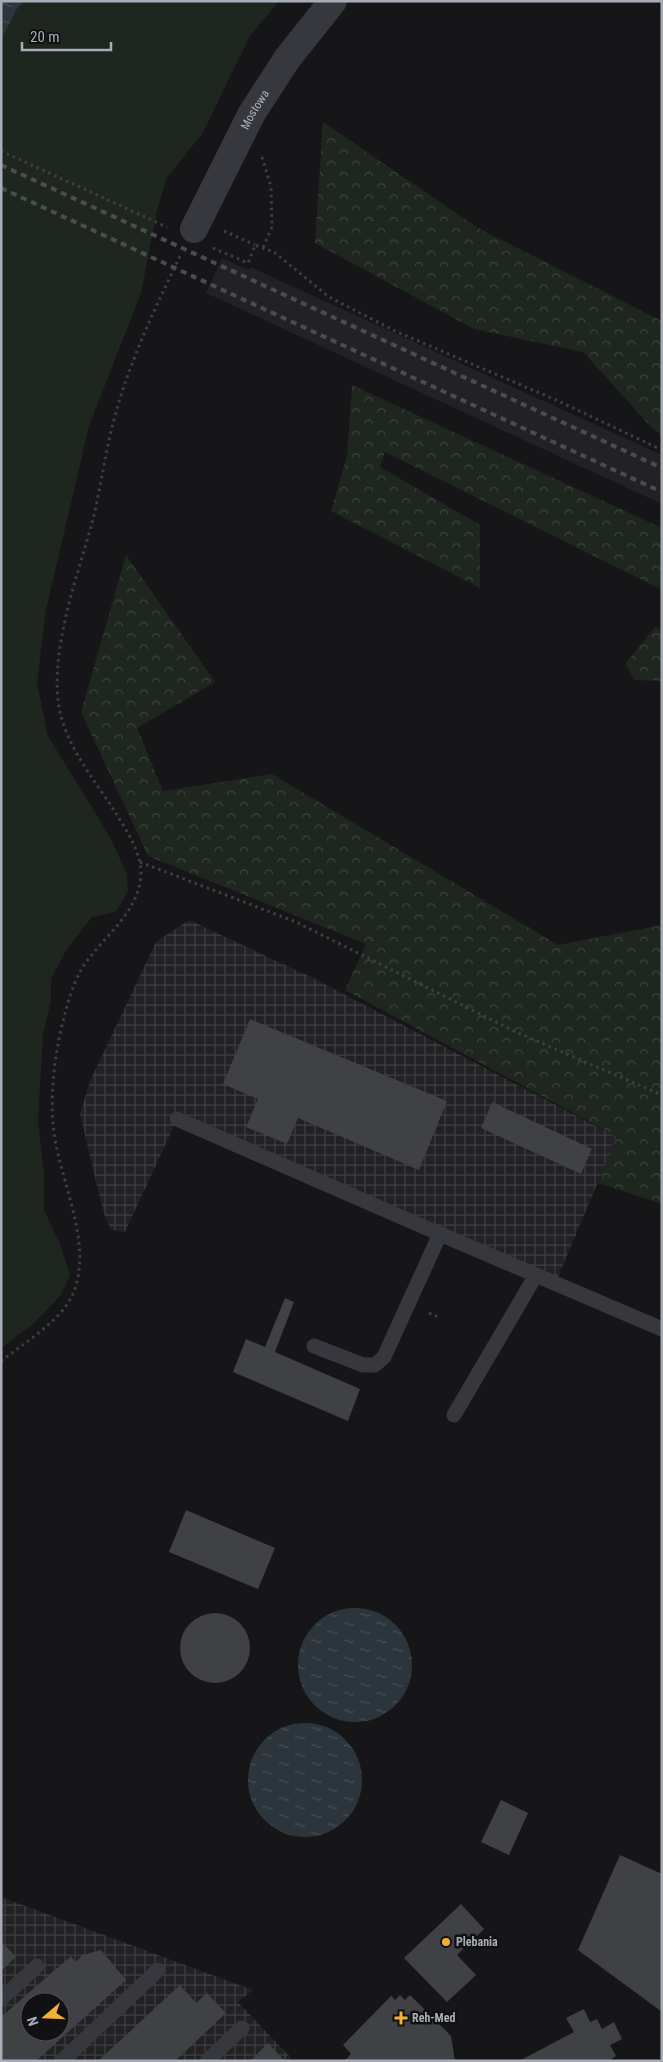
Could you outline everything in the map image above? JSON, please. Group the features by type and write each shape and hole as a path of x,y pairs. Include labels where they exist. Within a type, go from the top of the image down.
{"street":[{"name":"Mostowa","path":"190,234 246,125 287,59 333,1"}],"lane":[{"path":"177,1119 662,1329"},
{"path":"314,1346 363,1365 375,1365 384,1357 440,1234"},
{"path":"454,1416 536,1275"},
{"path":"1,1999 37,1966"},
{"path":"62,2061 158,1970"},
{"path":"207,2061 242,2028"}],"path":[{"path":"246,125 263,160 270,188 272,226 263,248"},
{"path":"1,151 190,234 224,253 248,263 255,245 274,252 329,297 395,331 556,400 662,450"},
{"path":"1,1361 54,1318 71,1299 77,1281 79,1242 53,1126 52,1100 56,1063 66,1009 80,971 123,920 134,899 141,877 140,862 132,840 78,754 67,732 59,708 57,678 61,643 68,610 98,500 106,450 116,412 162,293 190,234"},
{"path":"140,862 296,922 516,1032 662,1095"}],"shaded area":[{"path":"222,258 248,270 250,267 662,455 662,504 206,293"},
{"path":"189,920 313,978 617,1137 558,1277 177,1120 125,1232 111,1230 103,1211 80,1114 90,1081 156,942"},
{"path":"1,1897 253,1990 238,2002 294,2061 1,2061"}],"green space":[{"path":"25,1 279,1 250,36 202,134 166,179 157,211 141,293 89,426 46,610 37,683 48,736 110,837 127,874 128,891 116,912 92,917 65,952 51,979 51,1001 43,1035 38,1121 44,1173 44,1210 60,1244 70,1275 61,1295 34,1323 1,1348 1,40 17,9"},
{"path":"323,122 478,228 662,321 662,434 653,429 583,352 474,329 315,243"},
{"path":"352,385 662,528 662,590 385,452 380,467 480,525 480,588 331,511 347,455"},
{"path":"126,555 215,682 137,728 163,791 272,774 558,945 662,925 662,1204 598,1183 616,1136 345,990 366,944 148,856 81,712"},
{"path":"655,627 662,628 662,681 635,680 625,664"}],"water":[{"path":"1,1 25,1 17,9 1,40"},
{"path":"355,1608 377,1613 395,1625 407,1643 412,1665 407,1687 395,1705 377,1717 355,1722 333,1717 315,1705 303,1687 298,1665 303,1643 315,1625 333,1613"},
{"path":"305,1723 327,1728 345,1740 357,1758 362,1780 357,1802 345,1820 327,1832 305,1837 283,1832 265,1820 253,1802 248,1780 253,1758 265,1740 283,1728"}],"building":[{"path":"250,1019 447,1101 419,1170 298,1118 287,1144 246,1127 258,1099 223,1084"},
{"path":"492,1102 592,1149 581,1174 481,1128"},
{"path":"285,1298 294,1302 275,1352 360,1389 348,1421 233,1372 246,1339 265,1347"},
{"path":"186,1510 275,1548 258,1589 169,1552"},
{"path":"222,1613 235,1619 244,1628 248,1634 250,1648 248,1662 240,1673 229,1681 208,1683 201,1681 190,1673 182,1662 180,1641 182,1634 190,1623 201,1615"},
{"path":"501,1800 528,1813 509,1855 481,1842"},
{"path":"620,1855 662,1874 662,2012 578,1950"},
{"name":"Plebania","path":"461,1904 484,1929 457,1955 476,1975 447,2002 404,1958"},
{"path":"1,1941 16,1957 1,1971"},
{"path":"101,1950 126,1980 70,2030 70,1992 30,1992 71,1956 75,1962 83,1955"},
{"path":"180,1985 196,2003 207,1993 226,2013 175,2061 98,2061"},
{"name":"Reh-Med","path":"400,1995 405,2000 410,1995 451,2036 455,2061 344,2061 351,2054 343,2045 391,1996 395,2000"},
{"path":"20,2000 20,2042 57,2042 36,2061 1,2061 1,2017"},
{"path":"584,2009 590,2022 597,2019 602,2029 614,2022 622,2039 610,2045 616,2056 609,2061 519,2061 574,2032 566,2018"},
{"path":"268,2043 285,2061 250,2061"}],"railway":[{"path":"1,165 662,468"},
{"path":"1,188 662,492"}],"place":[{"name":"Plebania","path":"446,1942"},
{"name":"Reh-Med","path":"401,2018"}]}
